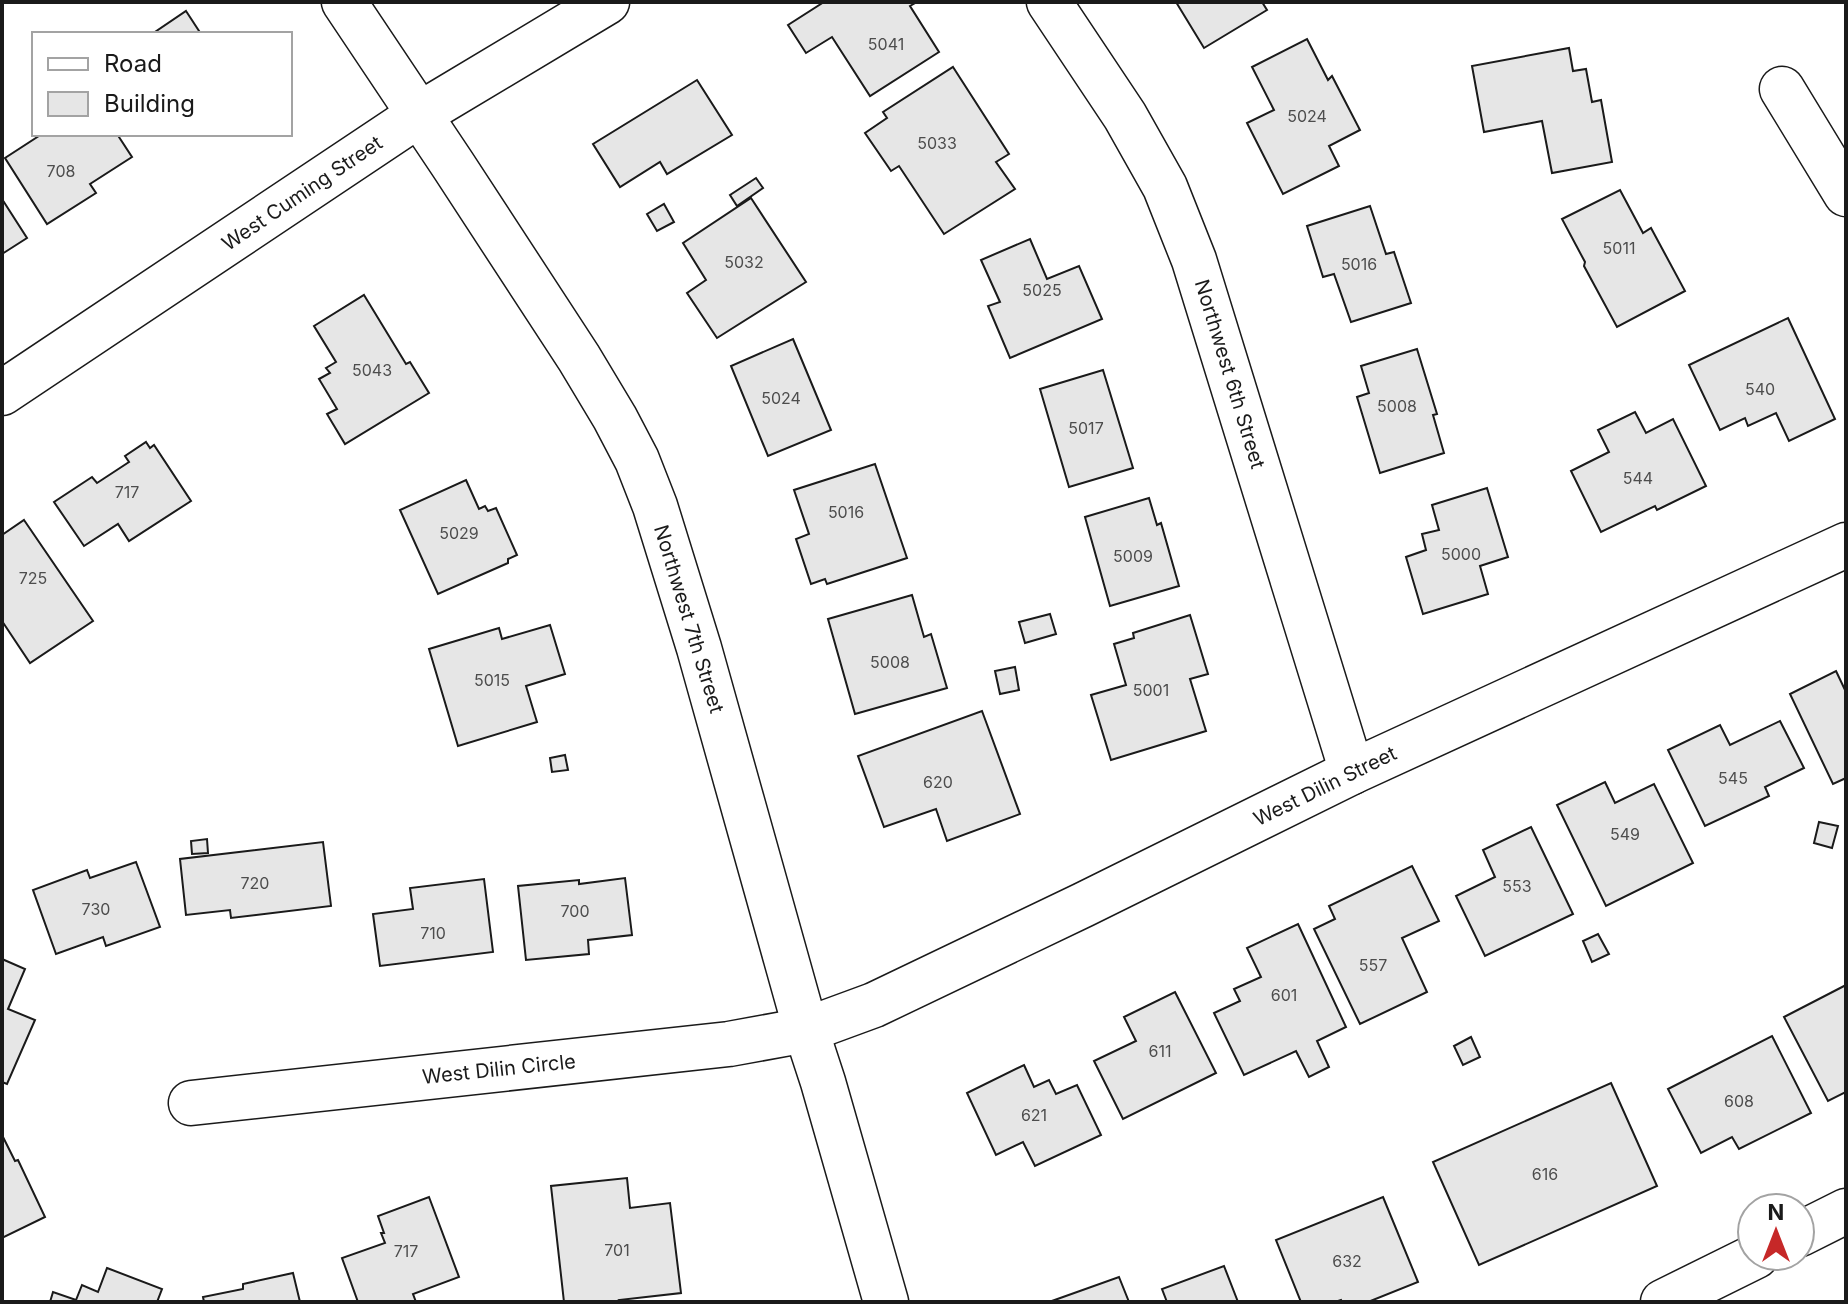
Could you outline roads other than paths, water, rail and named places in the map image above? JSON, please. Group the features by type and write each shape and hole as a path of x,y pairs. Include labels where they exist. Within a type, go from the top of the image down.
{"street":[{"name":"Northwest 7th Street","path":"344,2 579,358 637,460 655,506 699,648 886,1302"},
{"name":"West Cuming Street","path":"2,393 420,114 607,2"},
{"name":"Northwest 6th Street","path":"1049,2 1131,128 1165,187 1194,260 1352,772"},
{"path":"1782,89 1846,194"},
{"name":"West Dilin Street","path":"806,1030 882,1001 1352,772 1846,545"},
{"name":"West Dilin Circle","path":"191,1103 729,1044 806,1030"},
{"path":"1816,1226 1846,1211"},
{"path":"1663,1302 1736,1266"}]}
